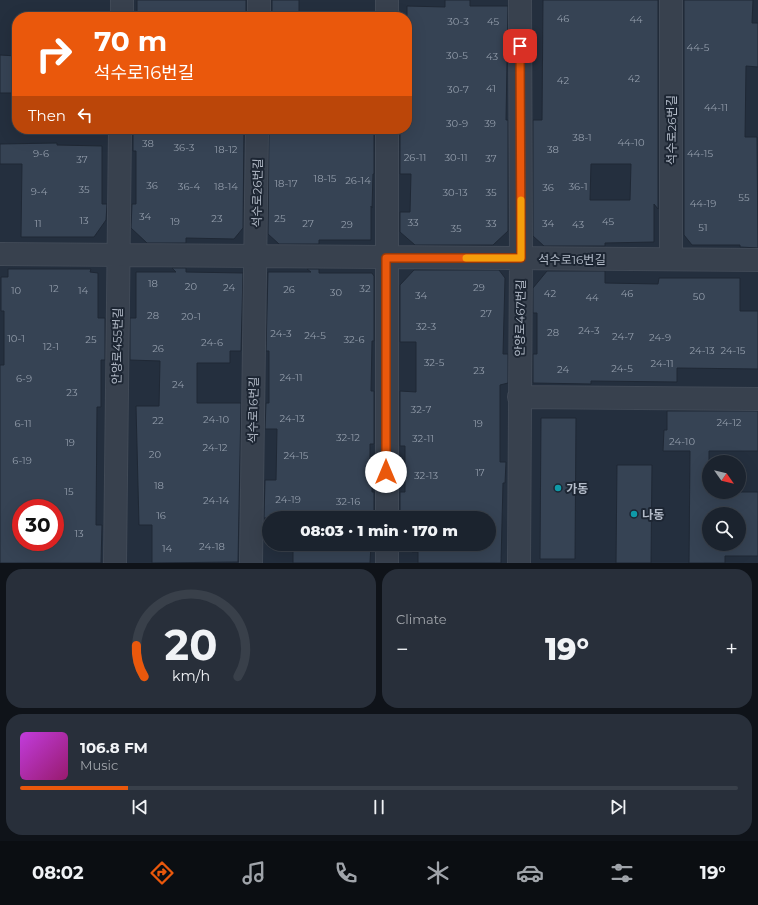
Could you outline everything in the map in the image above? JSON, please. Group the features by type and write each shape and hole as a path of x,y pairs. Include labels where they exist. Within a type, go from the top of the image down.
{"street":[{"path":"122,0 122,12"},
{"path":"259,0 259,12"},
{"path":"387,0 387,12"},
{"name":"안양로467번길","path":"519,563 521,258 520,0"},
{"name":"석수로26번길","path":"671,0 671,259"},
{"name":"안양로455번길","path":"115,563 120,134"},
{"name":"석수로26번길","path":"256,256 257,134"},
{"path":"386,134 387,511"},
{"name":"석수로16번길","path":"0,254 758,260"},
{"name":"석수로16번길","path":"251,563 256,256"},
{"path":"519,397 758,400"},
{"path":"387,551 387,563"}],"building":[{"path":"137,0 246,0 246,12 137,12"},
{"path":"272,0 299,0 299,12 272,12"},
{"path":"445,0 470,0 470,6 508,6 506,120 508,120 508,231 493,245 415,245 400,232 400,212 410,212 411,174 400,174 400,134 412,134 412,12 407,12 407,6 445,7"},
{"path":"543,0 658,0 658,209 654,204 654,242 605,243 605,246 544,246 533,236 533,120 542,120","holes":["591,164 631,164 630,200 590,200"]},
{"path":"684,0 753,0 752,23 758,23 758,67 746,66 745,137 757,137 758,248 740,247 740,245 692,245 684,235"},
{"path":"0,55 12,56 12,93 0,93"},
{"path":"133,134 244,134 243,228 234,239 186,238 186,243 147,243 131,228 132,204 136,204 136,151 133,151"},
{"path":"269,134 374,134 371,240 319,240 319,244 279,244 268,234"},
{"path":"57,143 57,145 102,146 102,204 107,204 106,220 94,237 21,237 22,164 0,164 0,144"},
{"path":"172,268 186,268 186,272 243,273 241,351 230,351 230,363 197,363 197,403 241,403 238,562 152,563 152,525 139,525 136,406 159,406 160,361 130,360 130,318 136,318 136,272 176,272"},
{"path":"8,269 91,269 90,272 98,273 98,318 105,318 105,360 101,360 101,407 97,407 96,525 102,525 101,563 0,563 0,365 4,365 4,311 1,311 1,277 8,277"},
{"path":"307,269 319,269 319,273 372,273 374,276 374,341 372,341 371,391 374,391 374,444 370,444 370,484 372,484 372,492 374,492 374,511 264,511 265,480 276,480 277,429 265,429 266,403 269,403 269,351 266,351 268,272 311,272"},
{"path":"414,270 499,270 505,278 503,354 508,354 508,383 500,385 500,462 506,462 505,483 503,483 501,563 418,563 418,552 412,552 496,551 496,511 400,511 400,492 405,492 405,446 400,446 400,391 416,392 416,342 400,342 400,285"},
{"path":"547,271 605,271 605,283 658,284 659,278 740,278 740,311 758,311 758,369 677,368 677,382 591,381 591,384 533,383 533,354 537,354 537,313 533,313 533,288"},
{"path":"667,411 758,411 758,451 709,451 709,455 702,455 702,499 746,499 746,492 758,492 758,556 725,556 725,563 689,563 690,451 663,451 664,430 667,430"},
{"name":"가동","path":"541,418 576,418 575,559 540,559"},
{"name":"나동","path":"617,465 652,465 651,563 616,563"},
{"path":"293,551 371,551 370,563 293,563"}],"slow traffic":[{"path":"466,258 521,258 521,200"}],"place":[{"name":"가동","path":"558,488"},
{"name":"나동","path":"634,514"}],"route":[{"path":"386,472 386,258 521,258 520,46"}]}
